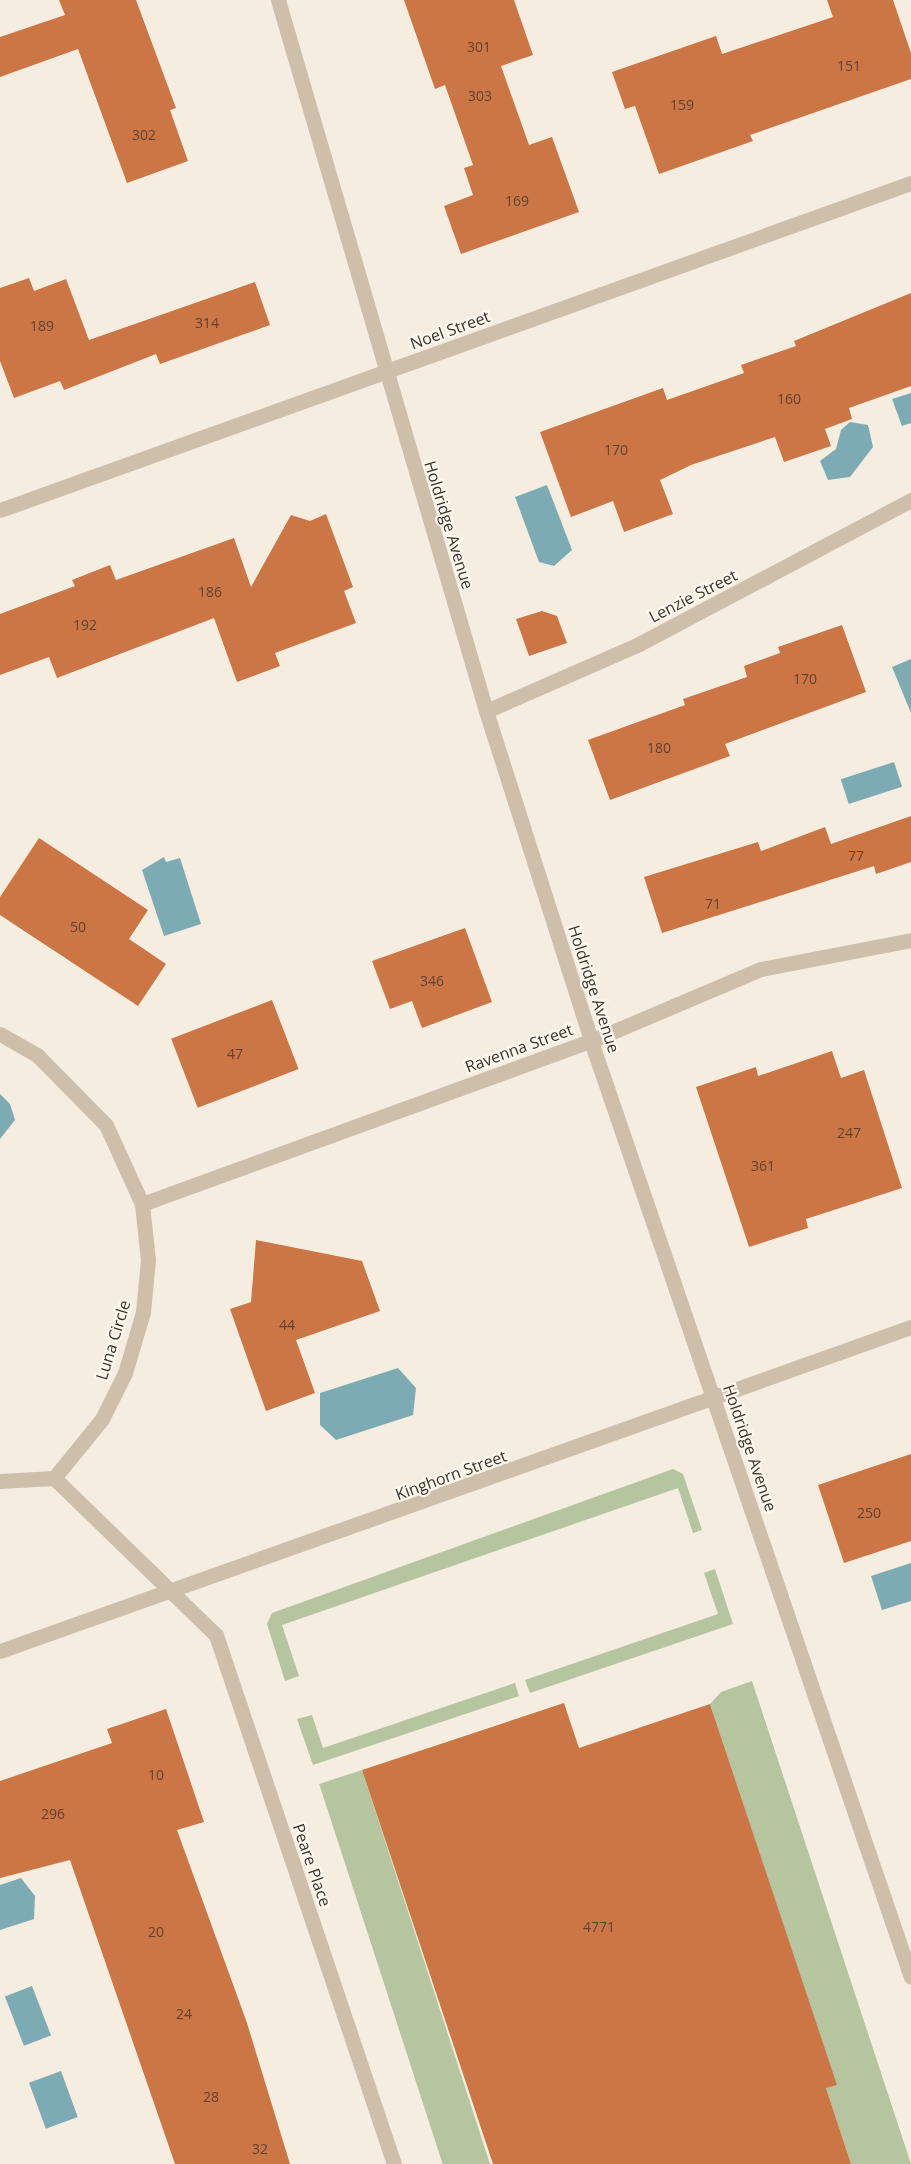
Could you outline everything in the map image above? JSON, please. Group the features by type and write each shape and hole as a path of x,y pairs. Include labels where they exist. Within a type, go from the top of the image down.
{"street":[{"name":"Holdridge Avenue","path":"278,0 384,373 486,711 591,1041 911,1977"},
{"name":"Noel Street","path":"0,510 911,183"},
{"name":"Lenzie Street","path":"486,711 639,644 911,500"},
{"name":"Ravenna Street","path":"142,1204 591,1041 761,969 911,940"},
{"name":"Luna Circle","path":"0,1034 37,1055 106,1125 142,1204 148,1260 143,1312 125,1374 102,1419 54,1478"},
{"name":"Kinghorn Street","path":"0,1651 172,1593 911,1327"},
{"path":"0,1481 54,1478 172,1593"},
{"name":"Peare Place","path":"172,1593 216,1635 394,2164"}],"green space":[{"path":"673,1469 683,1474 702,1530 693,1533 678,1488 282,1625 299,1676 285,1681 267,1624 272,1613"},
{"path":"715,1569 733,1624 530,1693 525,1680 718,1614 704,1573"},
{"path":"752,1681 911,2164 851,2164 826,2088 836,2084 710,1704 721,1692"},
{"path":"515,1683 519,1696 313,1765 297,1719 312,1715 323,1748"},
{"path":"362,1770 490,2164 443,2164 319,1784"}],"water":[{"path":"911,393 911,423 902,426 892,399"},
{"path":"850,422 868,425 873,447 850,477 828,480 820,461 836,449 841,430"},
{"path":"547,485 572,550 554,566 539,562 515,497"},
{"path":"911,659 911,713 892,667"},
{"path":"894,762 902,787 849,804 841,779"},
{"path":"164,857 166,862 180,858 201,924 164,936 142,870"},
{"path":"0,1094 10,1104 15,1120 0,1139"},
{"path":"398,1368 416,1388 413,1415 336,1440 320,1425 320,1393"},
{"path":"911,1563 911,1601 882,1610 871,1576"},
{"path":"21,1878 35,1896 34,1919 0,1930 0,1885"},
{"path":"32,1986 51,2035 24,2046 5,1996"},
{"path":"61,2071 78,2117 46,2129 29,2083"}],"building":[{"path":"59,0 136,0 176,108 170,110 188,161 127,183 78,49 0,77 0,37 65,15"},
{"path":"404,0 514,0 533,55 501,66 529,145 552,137 579,212 461,254 444,206 473,195 464,168 473,165 445,85 435,89"},
{"path":"827,0 893,0 911,53 911,79 750,135 753,141 659,174 635,106 625,109 612,72 716,36 722,54 833,17"},
{"path":"29,278 34,291 66,279 89,340 255,282 270,325 160,364 156,354 64,390 60,381 14,398 0,361 0,288"},
{"path":"911,293 911,386 849,408 852,419 825,429 831,446 784,462 775,437 691,465 660,480 673,514 624,532 613,501 571,517 540,432 663,388 667,400 744,373 741,365 796,346 794,341"},
{"path":"326,514 353,587 344,591 356,623 275,653 280,666 237,682 214,618 57,678 49,657 0,675 0,614 75,586 72,580 110,565 116,580 234,538 251,587 291,515 310,521"},
{"path":"542,611 557,616 567,643 529,656 516,619"},
{"path":"842,625 866,692 725,744 730,756 610,800 588,740 685,705 683,699 747,677 744,666 780,653 778,647"},
{"path":"911,816 911,862 876,874 874,866 662,933 644,877 758,842 761,851 825,827 831,844"},
{"path":"39,838 148,910 129,939 166,964 138,1006 0,915 0,897"},
{"path":"465,928 492,1002 422,1028 412,1001 390,1009 372,961"},
{"path":"272,1000 299,1069 198,1108 171,1039"},
{"path":"832,1051 841,1078 864,1070 902,1188 806,1219 808,1228 749,1247 696,1087 756,1067 758,1076"},
{"path":"256,1240 362,1261 380,1311 296,1340 315,1393 266,1411 230,1309 251,1302"},
{"path":"911,1454 911,1541 844,1563 818,1485"},
{"path":"564,1703 579,1748 710,1704 837,2085 826,2088 851,2164 493,2164 362,1770"},
{"path":"166,1709 204,1822 177,1830 247,2023 290,2164 175,2164 70,1860 0,1878 0,1781 112,1743 107,1729"}]}
